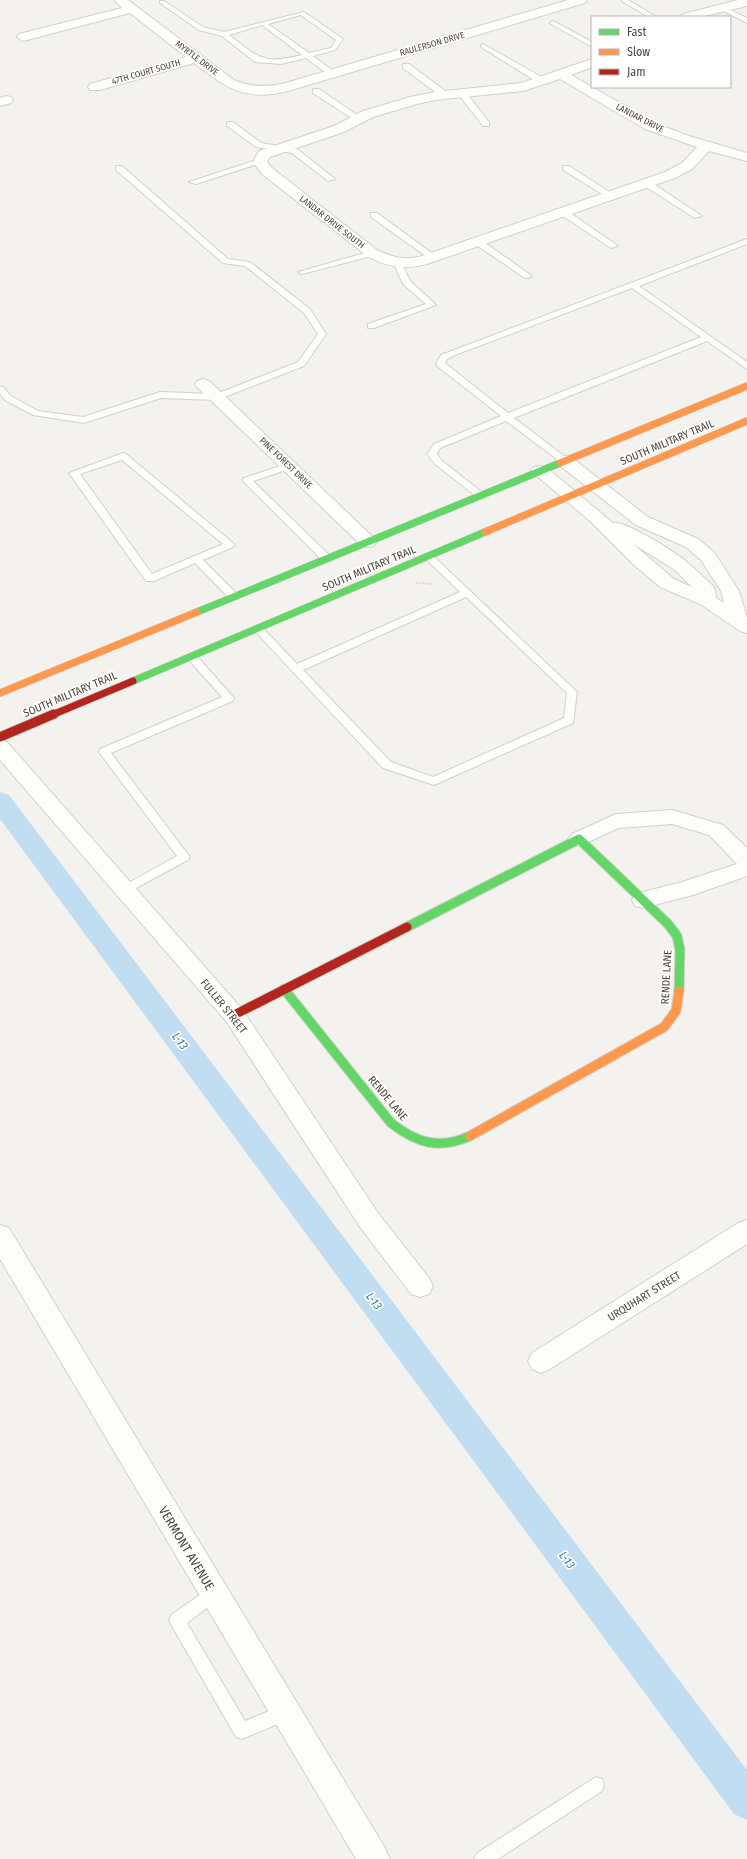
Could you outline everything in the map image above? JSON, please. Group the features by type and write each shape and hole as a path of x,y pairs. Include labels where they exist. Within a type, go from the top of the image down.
{"main road":[{"name":"SOUTH MILITARY TRAIL","path":"0,693 747,386"},
{"name":"SOUTH MILITARY TRAIL","path":"0,737 747,421"},
{"name":"RENDE LANE","path":"284,989 391,1123 404,1134 421,1142 440,1144 459,1142 650,1036 664,1027 675,1015 679,1001 680,950 677,936 643,900 579,839"},
{"path":"234,1015 579,839"}],"street":[{"name":"MYRTLE DRIVE","path":"120,0 236,87 257,91 282,88"},
{"name":"RAULERSON DRIVE","path":"282,88 581,0"},
{"path":"690,16 720,7 744,2"},
{"path":"23,37 132,9"},
{"name":"47TH COURT SOUTH","path":"95,86 196,58"},
{"path":"260,162 264,154 278,148 339,129 368,114 415,100 445,95 513,89 542,81 591,63"},
{"name":"LANDAR DRIVE","path":"561,74 650,126 747,157"},
{"name":"LANDAR DRIVE SOUTH","path":"260,162 267,171 372,253 386,261 398,264 410,264 478,242 646,183 683,168 707,145"},
{"name":"PINE FOREST DRIVE","path":"203,384 368,542"},
{"path":"565,461 595,486 642,521 692,543 708,556 730,591 744,620"},
{"path":"540,471 596,517 639,560 667,583 708,600 744,620"},
{"path":"596,517 651,546 680,566 706,590 708,600"},
{"path":"694,578 720,576"},
{"name":"FULLER STREET","path":"0,747 234,1015 369,1220 420,1286"},
{"path":"579,839 616,821 672,817 716,830 747,861"},
{"path":"643,900 685,889 747,868"},
{"name":"URQUHART STREET","path":"541,1361 747,1231"},
{"name":"VERMONT AVENUE","path":"0,1236 374,1859"}],"lane":[{"path":"625,1 652,16"},
{"path":"162,2 201,29 224,34 258,60 281,62 308,56 333,48 340,40 302,13 224,34"},
{"path":"720,7 747,21"},
{"path":"263,23 332,73"},
{"path":"553,23 591,44"},
{"path":"483,46 542,81"},
{"path":"406,66 445,95"},
{"path":"316,92 359,119"},
{"path":"462,94 486,124"},
{"path":"230,124 259,145 294,151 331,179"},
{"path":"193,182 260,162"},
{"path":"0,389 8,398 36,413 84,420 160,395 217,397 301,364 322,334 307,311 247,264 226,261 119,168"},
{"path":"566,168 610,195"},
{"path":"646,183 698,216"},
{"path":"563,212 614,246"},
{"path":"374,214 433,257"},
{"path":"565,461 440,364 444,357 452,352 747,241"},
{"path":"478,242 528,276"},
{"path":"302,272 372,253"},
{"path":"370,326 432,305 406,282 398,264"},
{"path":"633,285 747,366"},
{"path":"481,496 438,462 432,454 437,446 708,337"},
{"path":"123,456 230,545 196,559 150,579 74,473 123,456"},
{"path":"289,466 247,480 327,559"},
{"path":"257,628 387,765 434,781 569,720 572,692 428,556"},
{"path":"196,559 234,597"},
{"path":"296,669 467,594"},
{"path":"125,890 184,857 104,752 229,698 191,656"},
{"path":"214,1593 177,1621 242,1731 286,1712"},
{"path":"483,1859 596,1785"}],"path":[{"path":"410,586 417,582 437,585"}],"waterway":[{"name":"L-13","path":"0,801 747,1801"}],"traffic: fast":[{"path":"197,612 560,463"},
{"path":"133,681 485,532"},
{"path":"407,927 579,839 668,924 677,936 680,950 679,991"},
{"path":"284,989 391,1123 410,1136 429,1143 449,1143 460,1141 470,1136"}],"traffic: slow":[{"path":"560,463 747,386"},
{"path":"485,532 747,421"},
{"path":"0,693 197,612"},
{"path":"470,1136 664,1027 676,1011 679,991"}],"traffic: jam":[{"path":"0,737 133,681"},
{"path":"234,1015 407,927"}]}
